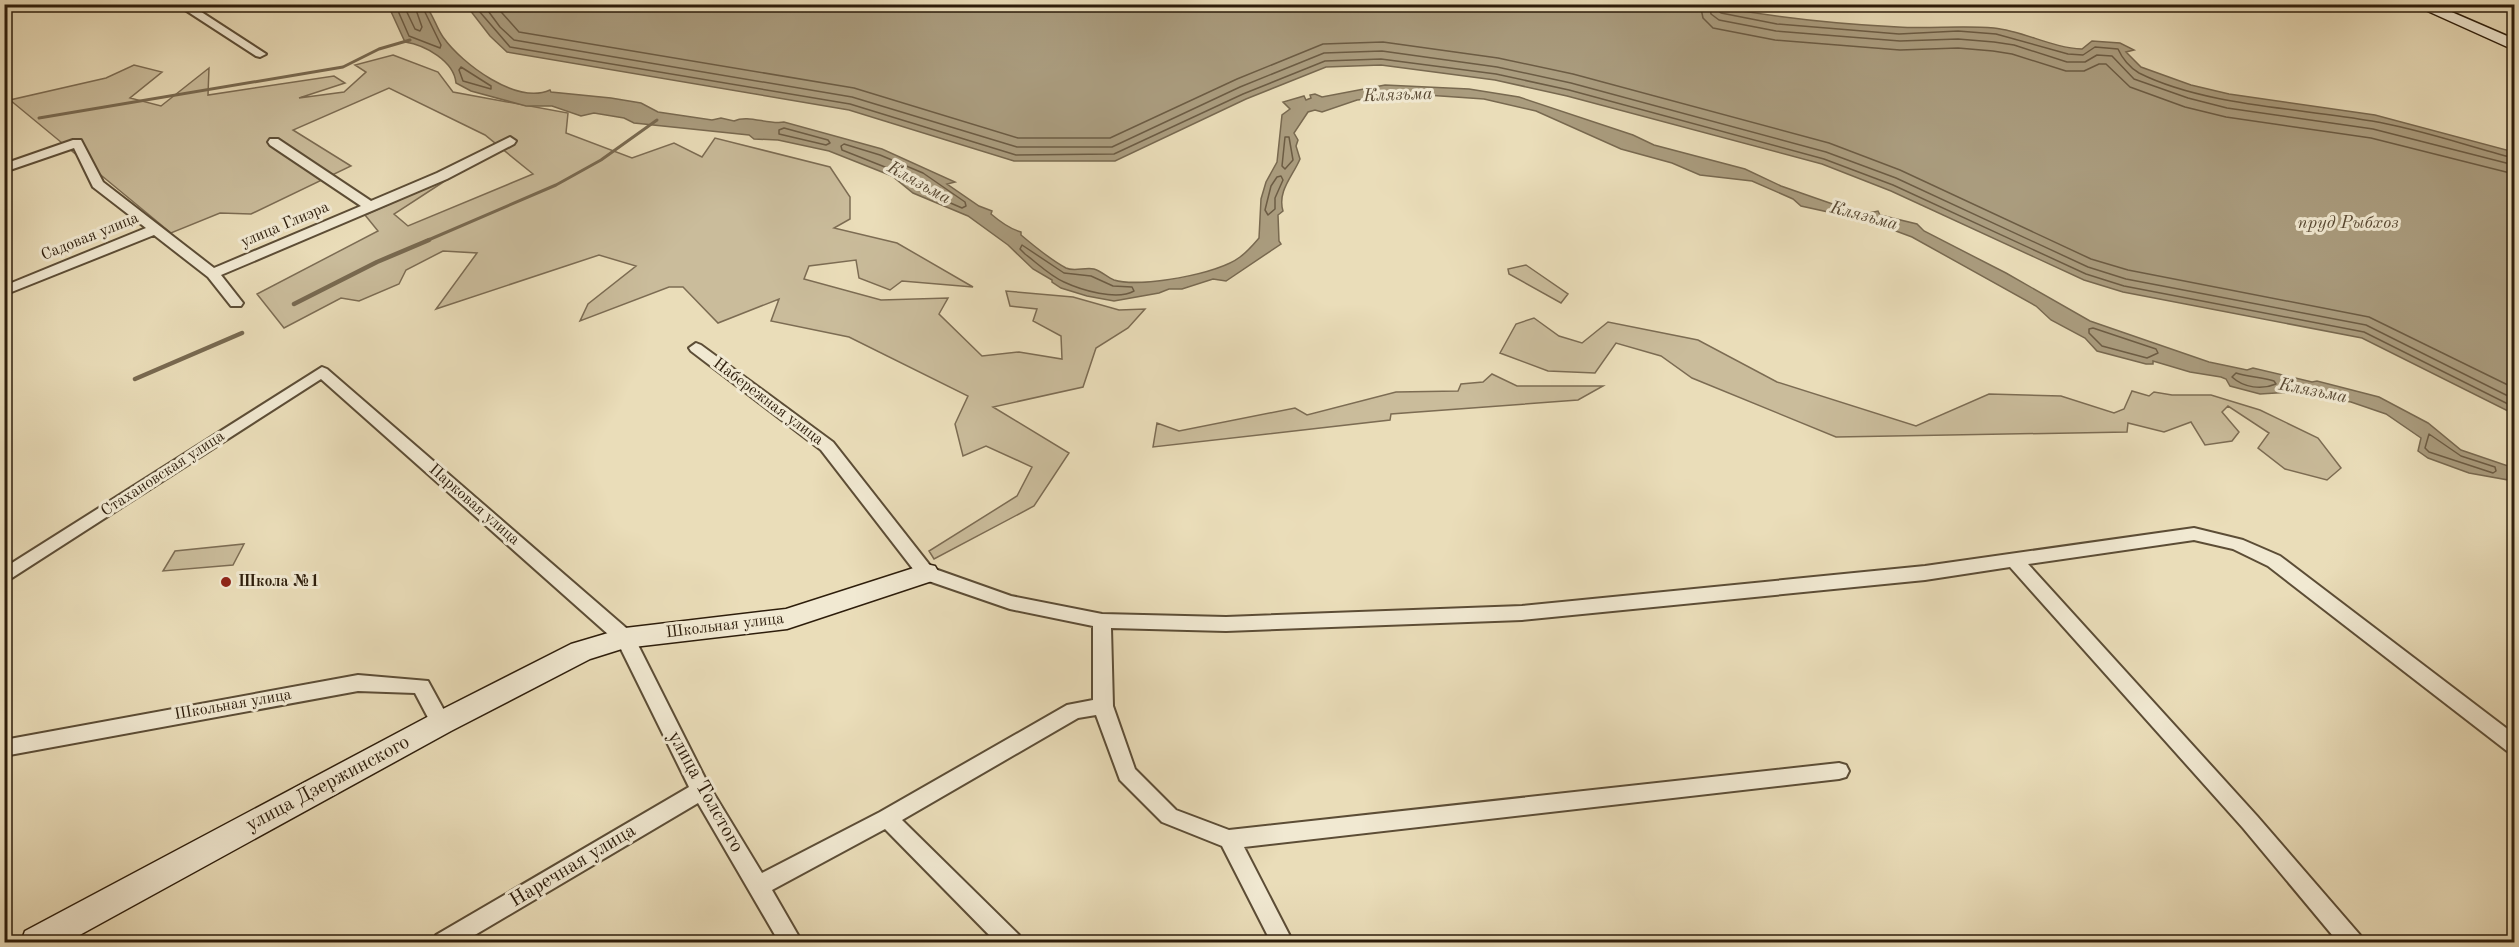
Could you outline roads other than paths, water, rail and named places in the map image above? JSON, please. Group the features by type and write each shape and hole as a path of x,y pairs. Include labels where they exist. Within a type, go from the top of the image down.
{"street":[{"path":"181,4 260,54"},
{"path":"2419,4 2514,45"},
{"name":"улица Глиэра","path":"213,274 442,176 510,141"},
{"name":"улица Глиэра","path":"274,142 371,207"},
{"path":"4,168 77,143 98,184 213,274 236,303"},
{"name":"Садовая улица","path":"4,291 156,229"},
{"name":"Набережная улица","path":"696,348 827,446 926,573"},
{"name":"Стахановская улица","path":"4,577 322,372"},
{"name":"Парковая улица","path":"322,372 625,638"},
{"path":"926,573 1010,602 1102,621 1226,624 1522,613 1925,573 2194,534 2237,543 2274,561 2514,745"},
{"path":"2015,561 2250,822 2352,942"},
{"name":"Школьная улица","path":"625,638 787,619 926,573"},
{"path":"1102,621 1103,706 1127,774 1169,816 1229,839 1839,771"},
{"name":"улица Дзержинского","path":"37,942 441,723 581,651 625,638"},
{"name":"улица Толстого","path":"625,638 701,790 791,942"},
{"name":"Школьная улица","path":"4,748 358,683 421,686 441,723"},
{"path":"758,886 887,818 1074,711 1103,706"},
{"name":"Наречная улица","path":"444,942 701,790"},
{"path":"887,818 1011,942"},
{"path":"1229,839 1282,942"}],"water":[{"name":"Клязьма","path":"388,5 425,5 443,37 463,59 491,79 522,92 537,93 550,90 551,92 611,98 641,103 658,112 712,120 721,118 734,121 745,119 784,122 882,149 955,182 947,184 979,206 992,211 991,214 997,219 1021,232 1021,235 1037,248 1066,268 1094,269 1114,280 1126,282 1160,281 1215,269 1240,257 1255,243 1259,238 1261,199 1266,182 1277,162 1282,115 1290,109 1283,102 1304,96 1306,100 1311,98 1310,95 1315,94 1322,97 1385,85 1469,89 1519,97 1633,135 1654,145 1745,169 1781,186 1844,208 1869,213 1878,211 1880,215 1917,224 1924,231 2006,273 2090,321 2209,362 2247,370 2253,368 2312,382 2317,381 2379,397 2428,423 2461,450 2514,468 2514,481 2469,473 2428,458 2418,451 2421,438 2386,414 2351,402 2292,392 2260,394 2230,386 2226,379 2221,377 2190,372 2153,361 2153,364 2146,364 2097,351 2085,338 2051,320 2036,306 1912,237 1869,221 1801,206 1793,199 1752,181 1700,175 1672,163 1621,149 1536,111 1484,99 1412,94 1378,101 1357,100 1322,112 1315,110 1308,112 1294,133 1298,140 1296,146 1300,159 1282,197 1283,211 1278,215 1281,244 1226,281 1213,279 1182,289 1169,289 1114,301 1061,288 1033,269 1008,245 968,216 913,193 892,176 829,151 778,140 754,139 749,135 634,123 624,118 594,113 581,116 552,106 526,106 471,91 456,83 450,68 437,55 405,42"},
{"name":"пруд Рыбхоз","path":"466,5 1708,5 1850,24 1994,28 2071,48 2082,49 2092,41 2120,43 2134,50 2126,52 2141,67 2191,85 2229,94 2375,115 2514,152 2514,414 2362,338 2123,292 2084,280 1891,191 1822,164 1567,96 1495,80 1381,65 1326,67 1246,99 1115,161 1014,161 849,110 507,52 490,36"}],"waterway":[{"path":"39,118 343,67 379,49 410,40"},
{"path":"426,241 556,185 601,160 657,120"},
{"path":"294,304 377,262 429,240"},
{"path":"135,379 242,333"}],"place":[{"name":"Школа №1","path":"226,582"}]}
